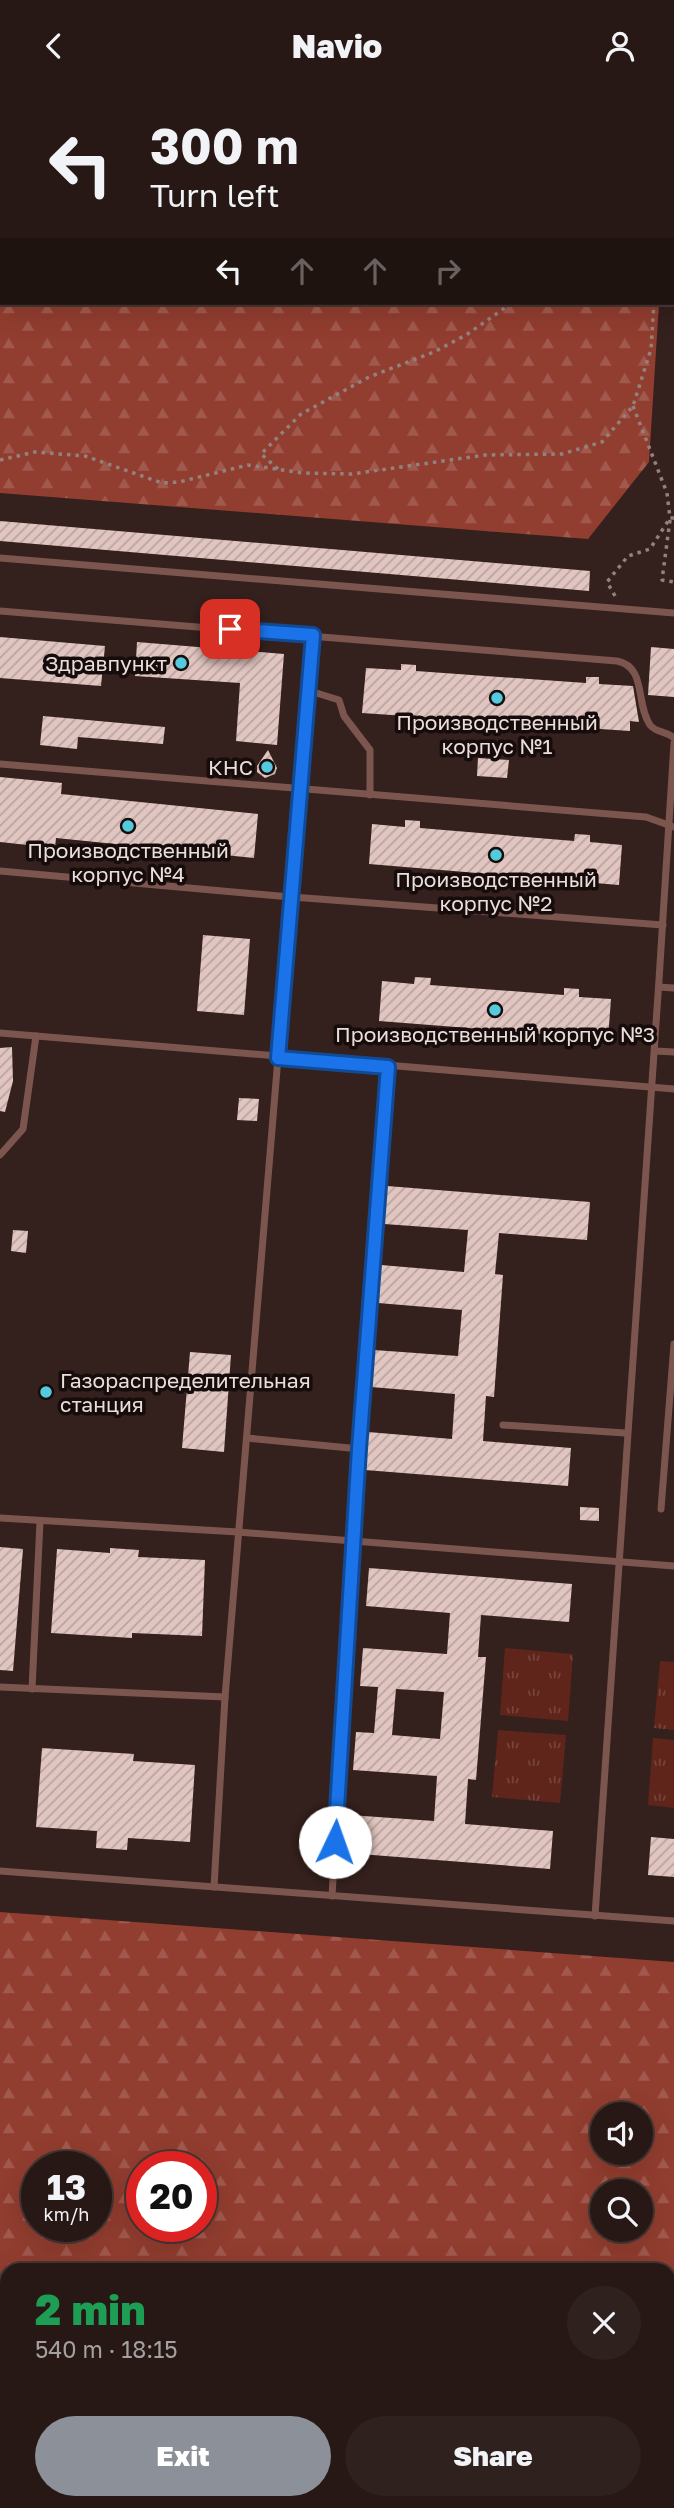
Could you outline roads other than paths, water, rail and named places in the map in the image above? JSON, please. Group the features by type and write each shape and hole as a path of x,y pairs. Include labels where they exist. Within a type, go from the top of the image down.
{"lane":[{"path":"0,558 674,613"},
{"path":"0,611 627,663 636,672 638,692 650,725 674,741 654,1087 615,1563 595,1916"},
{"path":"214,1887 238,1532 313,635"},
{"path":"310,691 339,700 344,716 370,750 370,795"},
{"path":"0,764 646,817 671,827"},
{"path":"0,871 293,898 663,925"},
{"path":"659,987 674,988"},
{"path":"0,1034 674,1089"},
{"path":"0,1155 23,1129 36,1036"},
{"path":"655,1051 674,1052"},
{"path":"332,1896 359,1449 388,1067"},
{"path":"660,1509 674,1344"},
{"path":"503,1425 625,1433"},
{"path":"247,1438 359,1449"},
{"path":"0,1518 238,1532 674,1566"},
{"path":"32,1689 40,1522"},
{"path":"0,1687 225,1697"},
{"path":"0,1871 674,1921"}],"place":[{"name":"Здравпункт","path":"181,663"},
{"name":"Производственный корпус №1","path":"497,698"},
{"name":"КНС","path":"267,767"},
{"name":"Производственный корпус №4","path":"128,826"},
{"name":"Производственный корпус №2","path":"496,855"},
{"name":"Производственный корпус №3","path":"495,1010"},
{"name":"Газораспределительная станция","path":"46,1392"}]}
